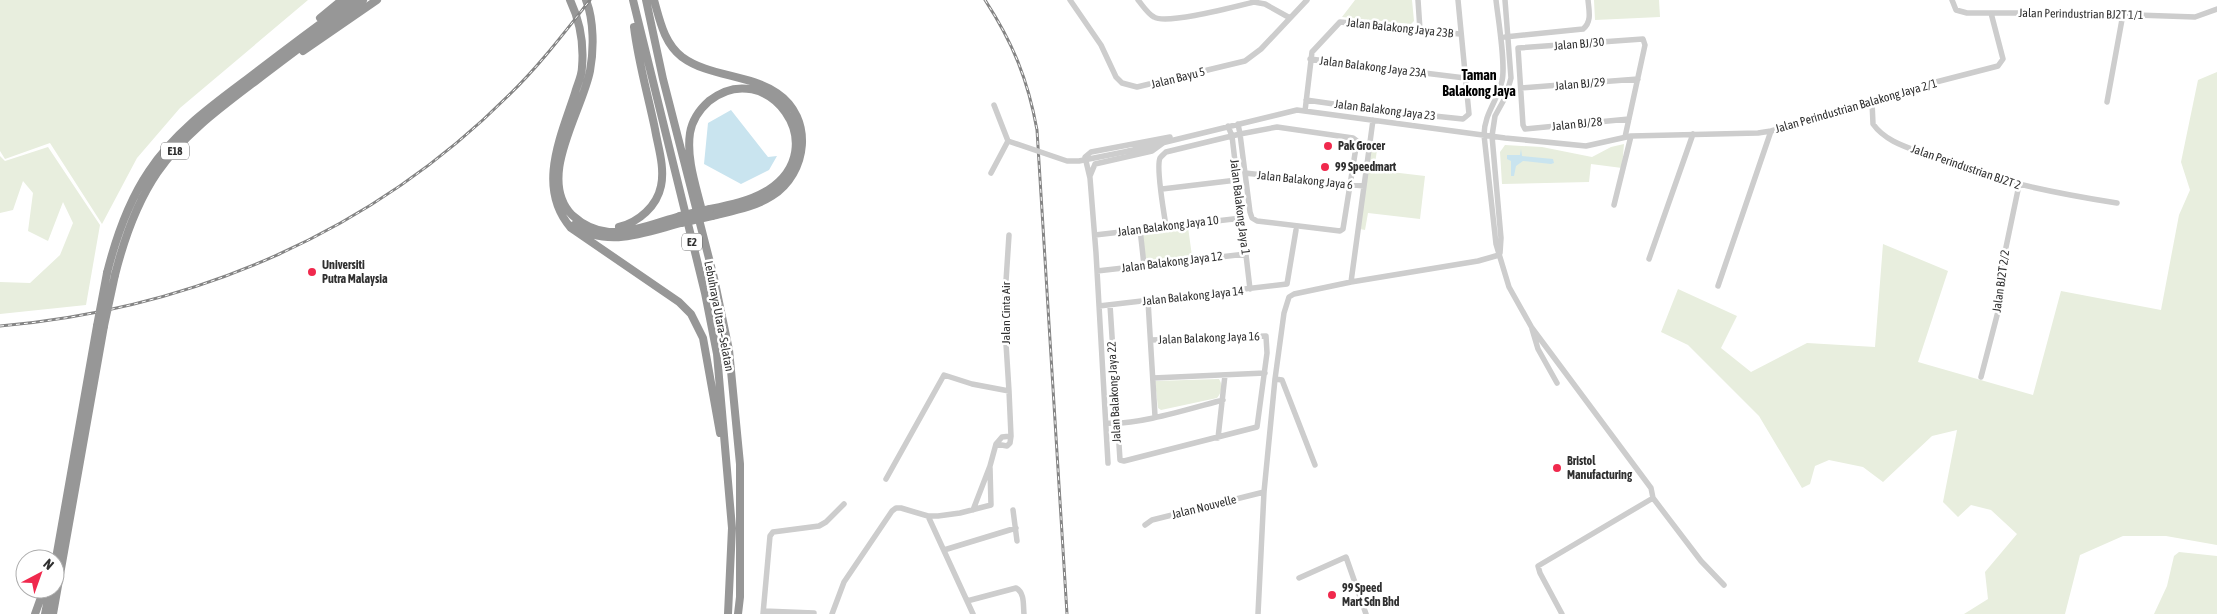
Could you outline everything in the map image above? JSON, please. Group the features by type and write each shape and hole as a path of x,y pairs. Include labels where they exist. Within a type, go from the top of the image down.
{"highway":[{"path":"314,28 318,19 342,0"},
{"name":"E18","path":"58,549 116,240 134,197 150,170 165,150 198,117 352,0"},
{"name":"E18","path":"111,274 141,200 167,160 202,122 364,0"},
{"path":"281,61 294,57 377,0"},
{"path":"570,0 582,38 582,69 554,163 553,190 560,212 571,228 679,302 691,314 703,338 722,447 729,472"},
{"path":"586,0 592,39 590,71 561,157 558,178 561,196 570,212 584,224 607,232 623,231 681,220"},
{"name":"Lebuhraya Utara–Selatan","path":"633,0 705,294 717,354 729,472 732,528 728,614"},
{"name":"Lebuhraya Utara–Selatan","path":"646,0 663,78 714,278 729,350 740,464 740,597 738,614"},
{"path":"560,212 580,229 600,238 625,237 681,220 766,199 786,184 797,167 803,135 795,112 778,94 756,83 699,66 681,56 673,48 663,32 654,0"},
{"path":"600,230 627,225 640,218 653,204 661,188 662,166 634,29 633,21 636,16"},
{"path":"711,212 756,196 778,183 791,166 796,147 795,129 788,113 766,95 746,89 720,94 700,111 690,131 691,160 715,267 714,278"},
{"name":"E18","path":"53,614 67,544 100,326"},
{"path":"58,614 67,544"},
{"path":"35,614 40,599"},
{"path":"46,614 48,599"}],"street":[{"name":"Jalan Bayu 5","path":"1070,0 1101,45 1116,77 1122,83 1137,87 1245,61 1260,49 1307,0"},
{"path":"1138,0 1149,13 1160,19 1174,19 1254,2 1265,4 1290,18"},
{"path":"1418,0 1420,30"},
{"path":"1458,0 1465,78"},
{"path":"1496,0 1503,78 1499,94 1486,118 1484,134 1495,239 1509,287 1532,328 1651,488 1653,498 1701,561 1724,584"},
{"path":"1499,255 1502,238 1492,136 1495,116 1506,96 1511,78 1505,0"},
{"path":"1500,37 1583,29 1588,25 1590,18 1588,0"},
{"name":"Jalan Perindustrian BJ2T 1/1","path":"1952,0 1956,10 1961,13 2123,14 2195,17 2217,9"},
{"name":"Jalan Perindustrian Balakong Jaya 2/1","path":"1180,137 1297,110 1492,136 1586,146 1628,136 1770,131 1928,84 1998,66 2003,58 1991,13"},
{"path":"2107,102 2123,14"},
{"name":"Jalan Balakong Jaya 23B","path":"1305,111 1312,52 1340,22 1460,34"},
{"name":"Jalan BJ/30","path":"1521,88 1518,48 1640,38 1645,42 1645,45 1638,79"},
{"name":"Jalan Balakong Jaya 23A","path":"1310,59 1465,78"},
{"name":"Jalan Balakong Jaya 23","path":"1306,100 1376,110 1463,119 1469,114 1465,78"},
{"path":"1614,206 1638,79"},
{"name":"Jalan BJ/29","path":"1521,88 1638,79"},
{"name":"Jalan BJ/28","path":"1521,88 1523,125 1525,128 1629,119"},
{"name":"Jalan Perindustrian BJ2T 2","path":"1872,102 1873,124 1885,137 1952,164 2019,185 2117,203"},
{"path":"991,173 1008,141 994,105"},
{"path":"1351,282 1372,120"},
{"path":"1166,226 1159,159 1162,155 1166,152 1240,134 1284,128 1356,139 1358,141 1343,229 1340,231 1258,221 1252,218 1240,134 1238,124"},
{"name":"Jalan Balakong Jaya 1","path":"1228,126 1232,136 1250,289"},
{"path":"1718,286 1770,131"},
{"path":"1649,259 1693,134"},
{"path":"1008,141 1067,161 1079,161 1129,151 1180,137"},
{"path":"1090,178 1085,164 1086,154 1149,140 1180,137"},
{"path":"1108,462 1090,178 1092,166 1152,151 1165,141"},
{"name":"Jalan Balakong Jaya 6","path":"1245,173 1364,186"},
{"path":"1162,189 1237,180"},
{"name":"Jalan BJ2T 2/2","path":"1981,377 2001,300 2005,252 2019,185"},
{"name":"Jalan Balakong Jaya 10","path":"1095,235 1242,218"},
{"path":"1140,229 1144,265"},
{"name":"Jalan Balakong Jaya 14","path":"1099,306 1287,284 1296,230"},
{"name":"Jalan Cinta Air","path":"1009,235 1004,312 1011,436"},
{"name":"Jalan Balakong Jaya 12","path":"1097,271 1246,254"},
{"path":"1258,614 1264,492 1274,378 1284,313 1289,297 1351,282 1478,261 1499,255"},
{"path":"1148,301 1156,416"},
{"name":"Jalan Balakong Jaya 22","path":"1110,305 1118,457 1120,460 1124,461 1254,429 1258,423 1265,373"},
{"path":"1532,328 1538,349 1557,383"},
{"name":"Jalan Balakong Jaya 16","path":"1151,340 1266,336 1265,373"},
{"path":"1152,378 1265,373"},
{"path":"886,479 944,375 972,384 1009,391"},
{"path":"1218,438 1225,375"},
{"path":"1274,378 1282,380 1315,465"},
{"path":"1106,423 1116,424 1223,400"},
{"path":"973,510 990,466 996,444 1002,437 1011,436 1010,443 1007,446 996,444"},
{"path":"832,614 844,582 892,511 896,508 901,508 928,516 950,515 992,504 990,466"},
{"name":"Jalan Nouvelle","path":"1145,524 1152,520 1264,492"},
{"path":"1562,614 1538,566 1653,498"},
{"path":"814,612 764,612 770,536 772,532 819,526 826,522 844,504"},
{"path":"1013,510 1017,541"},
{"path":"928,516 973,614"},
{"path":"944,550 1016,528"},
{"path":"1299,578 1346,557 1366,614"},
{"path":"968,601 1016,588 1023,595 1024,614"}],"green space":[{"path":"0,0 308,0 180,108 137,158 102,224 50,143 5,159 0,151"},
{"path":"1355,0 1412,0 1414,21 1411,24 1342,17"},
{"path":"1594,0 1659,0 1660,17 1595,20"},
{"path":"2217,72 2217,545 2166,536 2123,536 2080,555 2065,614 1964,614 1988,599 1985,572 2017,534 1991,510 1971,505 1958,517 1943,502 1957,430 1932,436 1883,482 1863,467 1829,460 1815,466 1810,484 1802,488 1759,416 1688,345 1661,332 1678,289 1737,316 1721,348 1751,372 1807,343 1875,347 1883,244 1948,271 1918,362 2033,395 2061,291 2161,310 2179,215 2190,190 2181,162 2198,80"},
{"path":"1624,144 1622,168 1591,164 1589,182 1502,184 1500,152 1505,145 1542,147 1592,157 1611,147"},
{"path":"48,147 100,225 86,305 0,314 0,282 30,283 60,255 73,223 63,202 48,241 28,231 33,193 23,181 13,210 0,213 0,156 5,161"},
{"path":"1370,150 1377,150 1374,170 1425,176 1420,219 1368,213 1365,230 1360,229"},
{"path":"1188,227 1192,256 1146,262 1142,232"},
{"path":"1219,379 1221,388 1217,398 1161,410 1158,408 1155,381"},
{"path":"2179,552 2217,556 2217,614 2154,614 2167,586 2174,556"}],"water":[{"path":"731,110 768,157 777,156 769,170 741,184 704,164 708,123"},
{"path":"1521,149 1522,156 1553,159 1554,163 1523,161 1516,166 1514,176 1511,176 1511,161 1507,159 1507,155 1520,155"}],"railway":[{"path":"0,326 72,317 142,302 209,282 275,256 338,224 398,187 455,144 531,73 590,0"},
{"path":"985,0 1004,31 1018,62 1029,95 1037,130 1067,614"}],"place":[{"name":"Pak Grocer","path":"1328,146"},
{"name":"99 Speedmart","path":"1325,167"},
{"name":"Universiti Putra Malaysia","path":"312,272"},
{"name":"Bristol Manufacturing","path":"1557,468"},
{"name":"99 Speed Mart Sdn Bhd","path":"1332,595"}],"district":[{"name":"Taman Balakong Jaya","path":"1479,84"}]}
